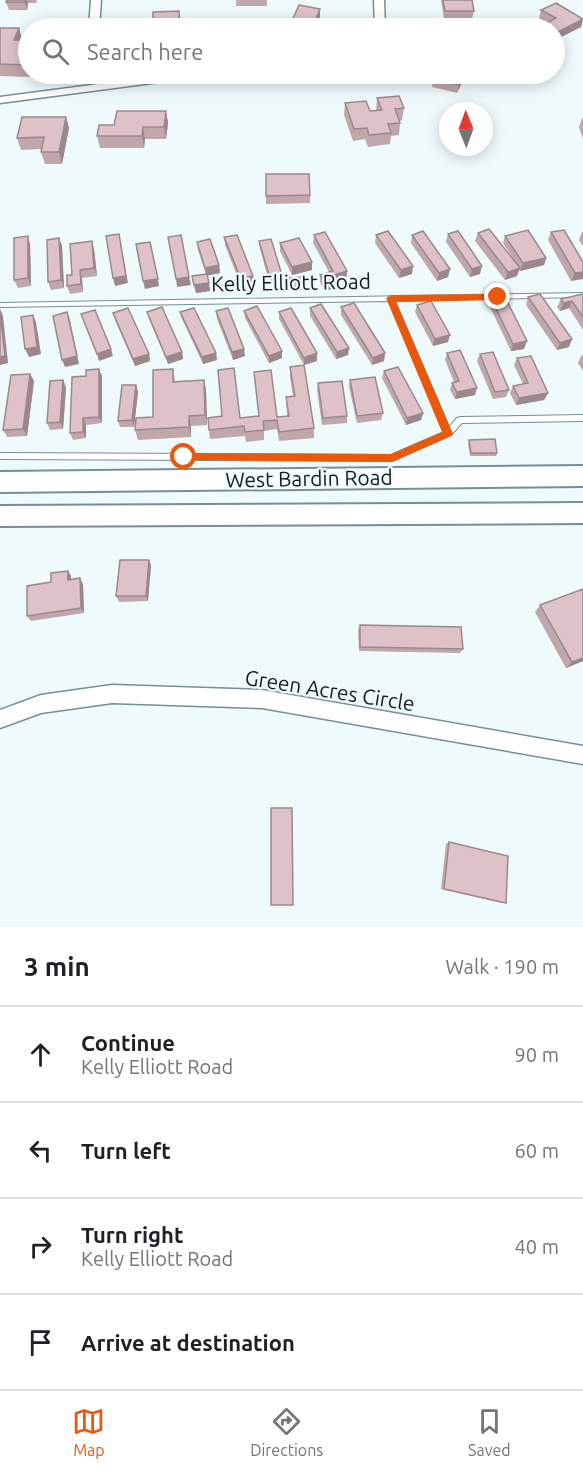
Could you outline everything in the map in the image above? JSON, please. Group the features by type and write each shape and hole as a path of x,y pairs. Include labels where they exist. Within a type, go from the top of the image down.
{"street":[{"path":"95,18 96,0"},
{"path":"379,0 380,18"},
{"path":"0,100 120,84"},
{"name":"West Bardin Road","path":"0,482 583,476"},
{"name":"West Bardin Road","path":"0,516 583,513"},
{"name":"Green Acres Circle","path":"0,720 41,704 112,694 262,699 583,755"}],"lane":[{"name":"Kelly Elliott Road","path":"0,305 583,295"},
{"path":"391,298 448,434"},
{"path":"0,456 392,458 448,434 460,420 583,418"}],"building":[{"path":"7,0 25,0 25,2 6,2"},
{"path":"443,0 472,0 474,11 445,11"},
{"path":"556,3 583,19 565,28 565,18 556,18 541,10"},
{"path":"299,5 320,9 316,18 293,18"},
{"path":"179,11 179,18 153,18 153,12"},
{"path":"0,28 18,28 14,40 18,40 18,65 0,64"},
{"path":"399,96 404,108 395,109 400,123 388,124 391,133 369,135 367,128 354,129 345,103 366,101 370,111 382,110 377,98"},
{"path":"117,111 166,111 164,127 143,127 142,136 97,136 99,125 114,125"},
{"path":"22,117 66,117 59,152 41,152 44,137 17,138"},
{"path":"266,174 309,174 310,195 266,196"},
{"path":"489,229 520,268 508,272 478,233"},
{"path":"528,230 546,258 523,263 505,236"},
{"path":"564,230 583,262 583,272 575,273 551,232"},
{"path":"388,231 413,266 401,270 376,235"},
{"path":"423,231 450,269 439,273 412,235"},
{"path":"458,231 482,266 472,269 448,234"},
{"path":"325,232 347,271 334,275 337,280 325,283 320,275 333,271 314,235"},
{"path":"119,234 126,276 113,278 106,236"},
{"path":"181,235 189,277 176,279 168,237"},
{"path":"237,235 253,276 241,279 224,237"},
{"path":"28,236 28,278 14,280 14,238"},
{"path":"59,238 61,280 48,282 47,240"},
{"path":"299,238 312,262 292,267 280,243"},
{"path":"210,239 219,265 205,268 197,242"},
{"path":"271,239 282,275 270,278 259,241"},
{"path":"92,241 94,268 80,270 81,284 67,286 67,275 72,275 70,244"},
{"path":"150,242 158,279 143,281 136,244"},
{"path":"207,274 209,283 194,285 192,276"},
{"path":"303,277 304,286 290,287 289,278"},
{"path":"540,294 572,339 560,343 528,297"},
{"path":"582,294 583,317 572,301 563,303 561,299"},
{"path":"504,295 527,341 513,344 491,298"},
{"path":"431,301 450,335 435,339 417,305"},
{"path":"354,303 385,353 373,358 341,307"},
{"path":"321,304 349,348 337,352 310,308"},
{"path":"257,306 282,351 269,356 244,311"},
{"path":"162,307 182,352 166,357 147,312"},
{"path":"128,308 149,354 133,359 113,313"},
{"path":"194,308 216,353 202,357 180,312"},
{"path":"228,308 244,349 232,352 216,311"},
{"path":"291,308 317,353 304,358 279,312"},
{"path":"95,310 111,349 97,354 81,314"},
{"path":"0,311 5,356 0,357"},
{"path":"67,312 77,356 62,360 53,316"},
{"path":"33,315 37,347 25,349 21,317"},
{"path":"460,350 477,388 457,392 452,383 459,381 447,353"},
{"path":"493,352 509,390 495,392 480,354"},
{"path":"531,356 548,393 519,398 513,386 528,383 517,358"},
{"path":"304,365 314,428 279,432 277,420 263,421 264,430 245,432 244,426 209,430 208,418 222,416 218,370 234,368 240,418 259,416 254,372 271,370 277,417 289,416 286,397 295,396 290,367"},
{"path":"398,367 423,413 407,418 384,371"},
{"path":"99,369 99,417 83,418 83,432 70,433 72,377 86,376 86,370"},
{"path":"173,369 173,382 204,380 205,415 189,416 189,427 135,430 136,418 153,417 153,370"},
{"path":"30,374 23,429 3,430 11,375"},
{"path":"375,377 383,413 357,416 350,380"},
{"path":"63,380 60,422 47,423 50,381"},
{"path":"342,381 347,416 323,418 318,383"},
{"path":"122,385 136,385 132,420 118,421"},
{"path":"495,439 497,453 471,453 469,440"},
{"path":"120,560 149,560 146,596 116,596"},
{"path":"68,571 68,580 80,578 81,608 27,616 27,586 51,582 51,573"},
{"path":"583,589 583,658 572,662 540,605"},
{"path":"360,625 461,627 463,649 360,647"},
{"path":"271,808 292,808 293,905 271,905"},
{"path":"449,842 508,856 506,903 444,889"}],"route":[{"path":"184,457 392,458 448,434 391,298 498,297"}]}
